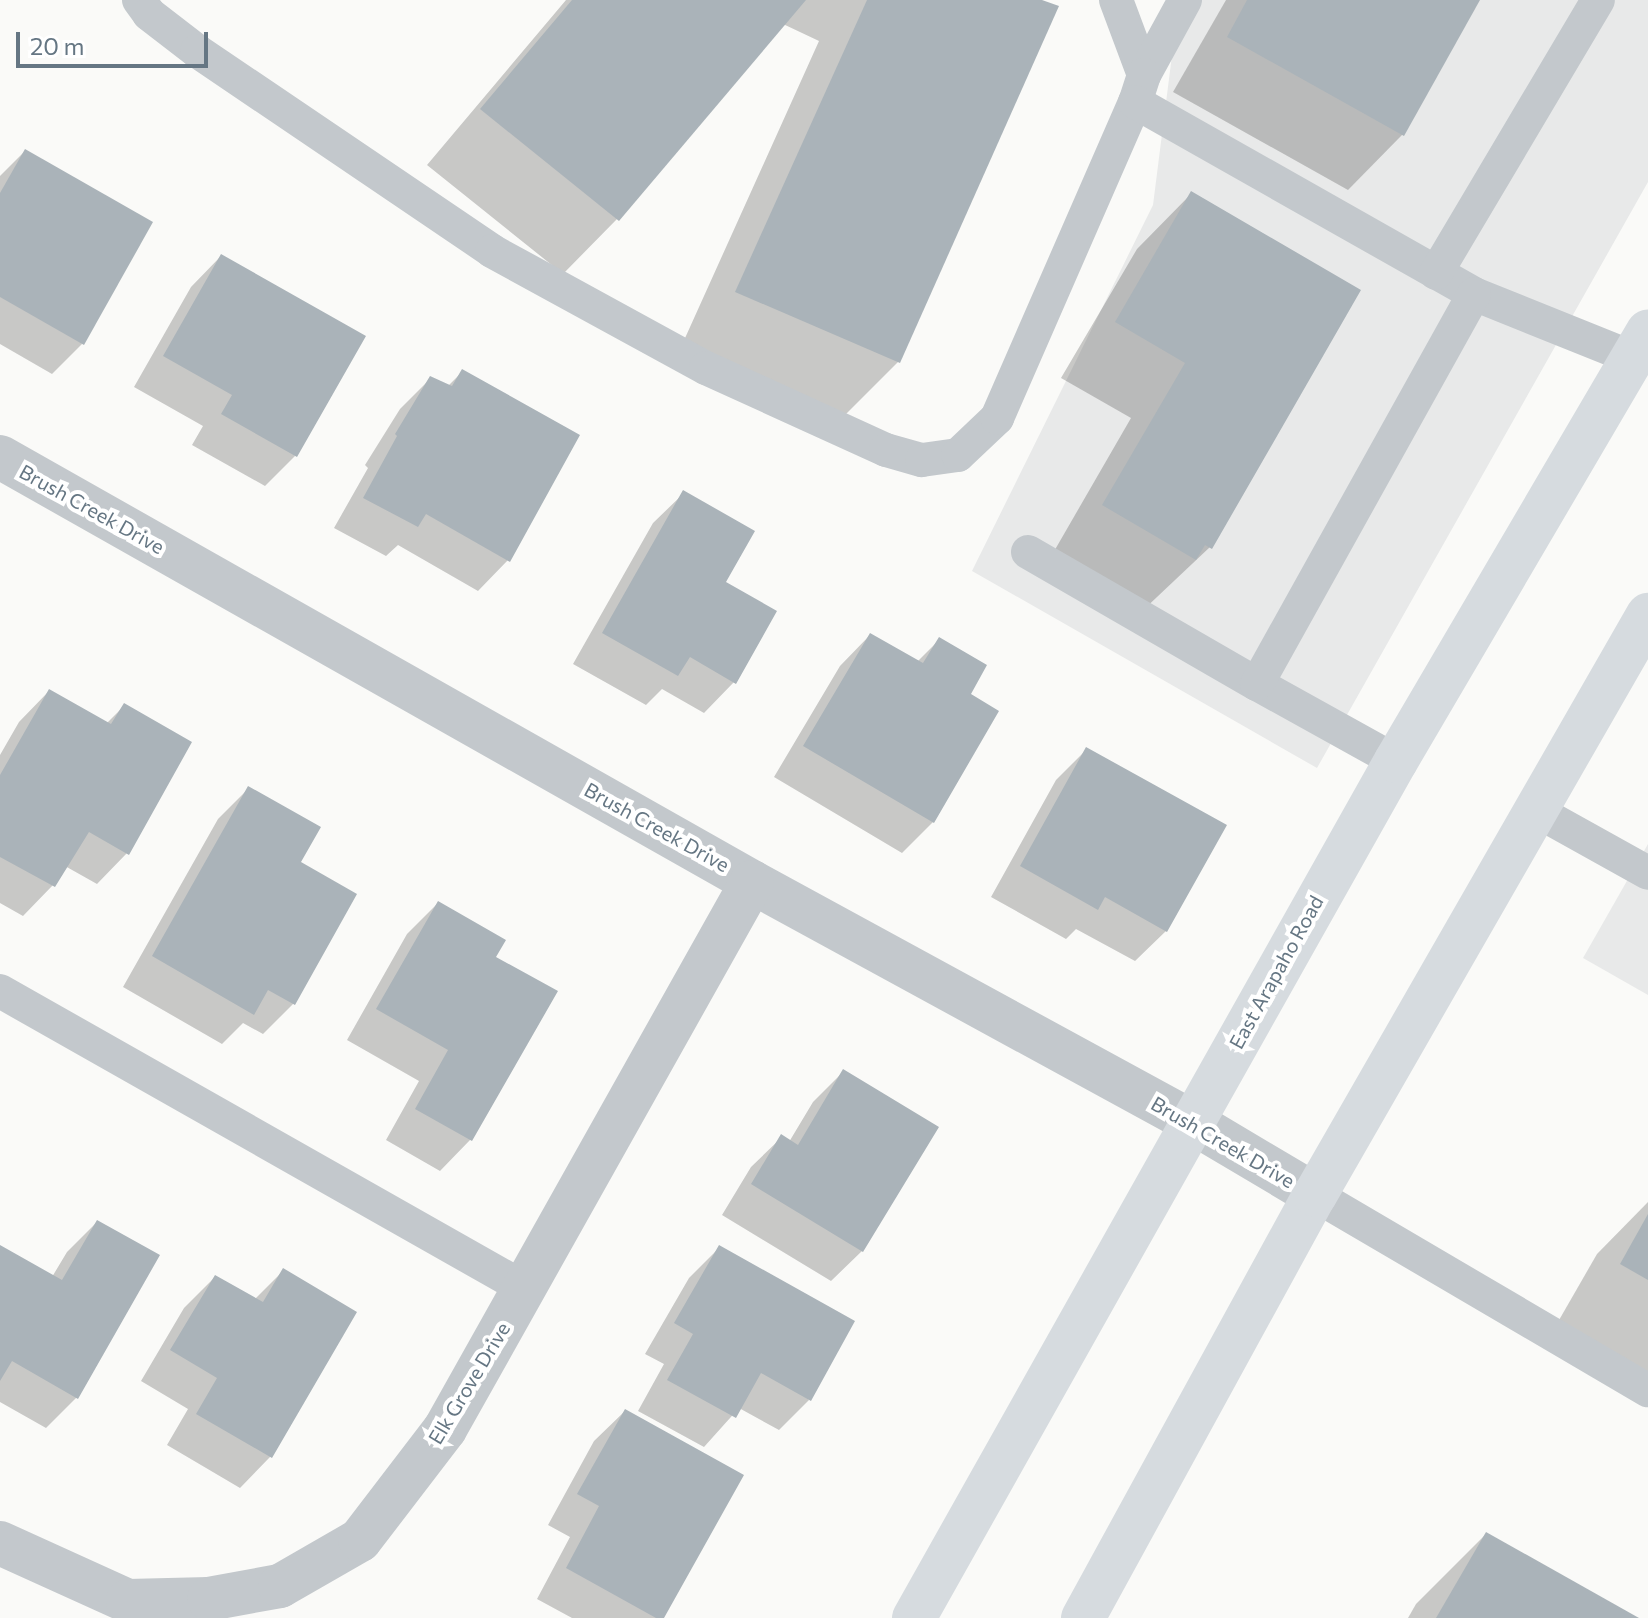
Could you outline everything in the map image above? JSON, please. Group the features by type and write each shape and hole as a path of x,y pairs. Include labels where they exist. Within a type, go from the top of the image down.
{"main road":[{"name":"East Arapaho Road","path":"914,1618 1396,761 1643,351"},
{"path":"1083,1618 1315,1195 1648,615"}],"street":[{"name":"Brush Creek Drive","path":"0,457 752,882 1192,1122 1315,1195"},
{"name":"Elk Grove Drive","path":"0,1543 128,1601 209,1599 280,1586 360,1540 445,1429 752,882"}],"lane":[{"path":"139,0 149,14 197,51 492,251 706,368 886,450 922,460 958,455 997,418 1139,88 1185,0"},
{"path":"1116,0 1139,88 1474,294 1643,351"},
{"path":"1436,273 1598,0"},
{"path":"1257,684 1474,294"},
{"path":"1028,552 1396,761"},
{"path":"1535,810 1648,873"},
{"path":"0,991 524,1288"},
{"path":"1315,1195 1648,1390"}],"shaded area":[{"path":"1179,0 1648,0 1648,182 1317,768 972,571 1153,205"},
{"path":"1648,844 1648,995 1583,958"}],"building":[{"path":"572,0 806,0 619,221 480,109"},
{"path":"867,0 1042,0 1059,6 900,363 735,292"},
{"path":"1247,0 1480,0 1404,136 1227,37"},
{"path":"25,149 153,222 84,345 0,297 0,193"},
{"path":"1191,191 1361,290 1212,549 1205,545 1196,560 1102,505 1185,363 1115,322"},
{"path":"221,254 366,336 297,457 221,414 232,395 163,356"},
{"path":"462,369 580,435 510,562 426,514 418,527 363,498 397,436 395,434 430,376 452,386"},
{"path":"683,490 755,531 726,582 777,611 736,684 690,657 678,676 602,633"},
{"path":"870,633 923,663 939,637 987,665 971,694 999,711 934,823 803,746"},
{"path":"49,689 111,724 124,703 192,742 129,855 89,832 55,887 0,857 0,775"},
{"path":"1086,747 1227,825 1167,932 1105,897 1098,910 1020,866"},
{"path":"248,786 321,827 301,862 357,894 295,1005 268,990 254,1015 152,956"},
{"path":"438,901 506,940 496,957 558,991 472,1141 415,1109 448,1050 376,1009"},
{"path":"843,1069 939,1127 863,1252 751,1184 781,1134 798,1145"},
{"path":"1648,1214 1648,1280 1620,1264"},
{"path":"97,1220 160,1255 78,1399 12,1361 0,1381 0,1245 62,1280"},
{"path":"719,1245 855,1321 811,1401 761,1373 736,1418 667,1380 693,1334 674,1323"},
{"path":"283,1268 357,1312 272,1458 196,1414 217,1378 170,1350 215,1275 263,1302"},
{"path":"625,1409 744,1475 664,1618 656,1618 566,1568 599,1506 577,1494"},
{"path":"1486,1532 1639,1618 1436,1618"}]}
